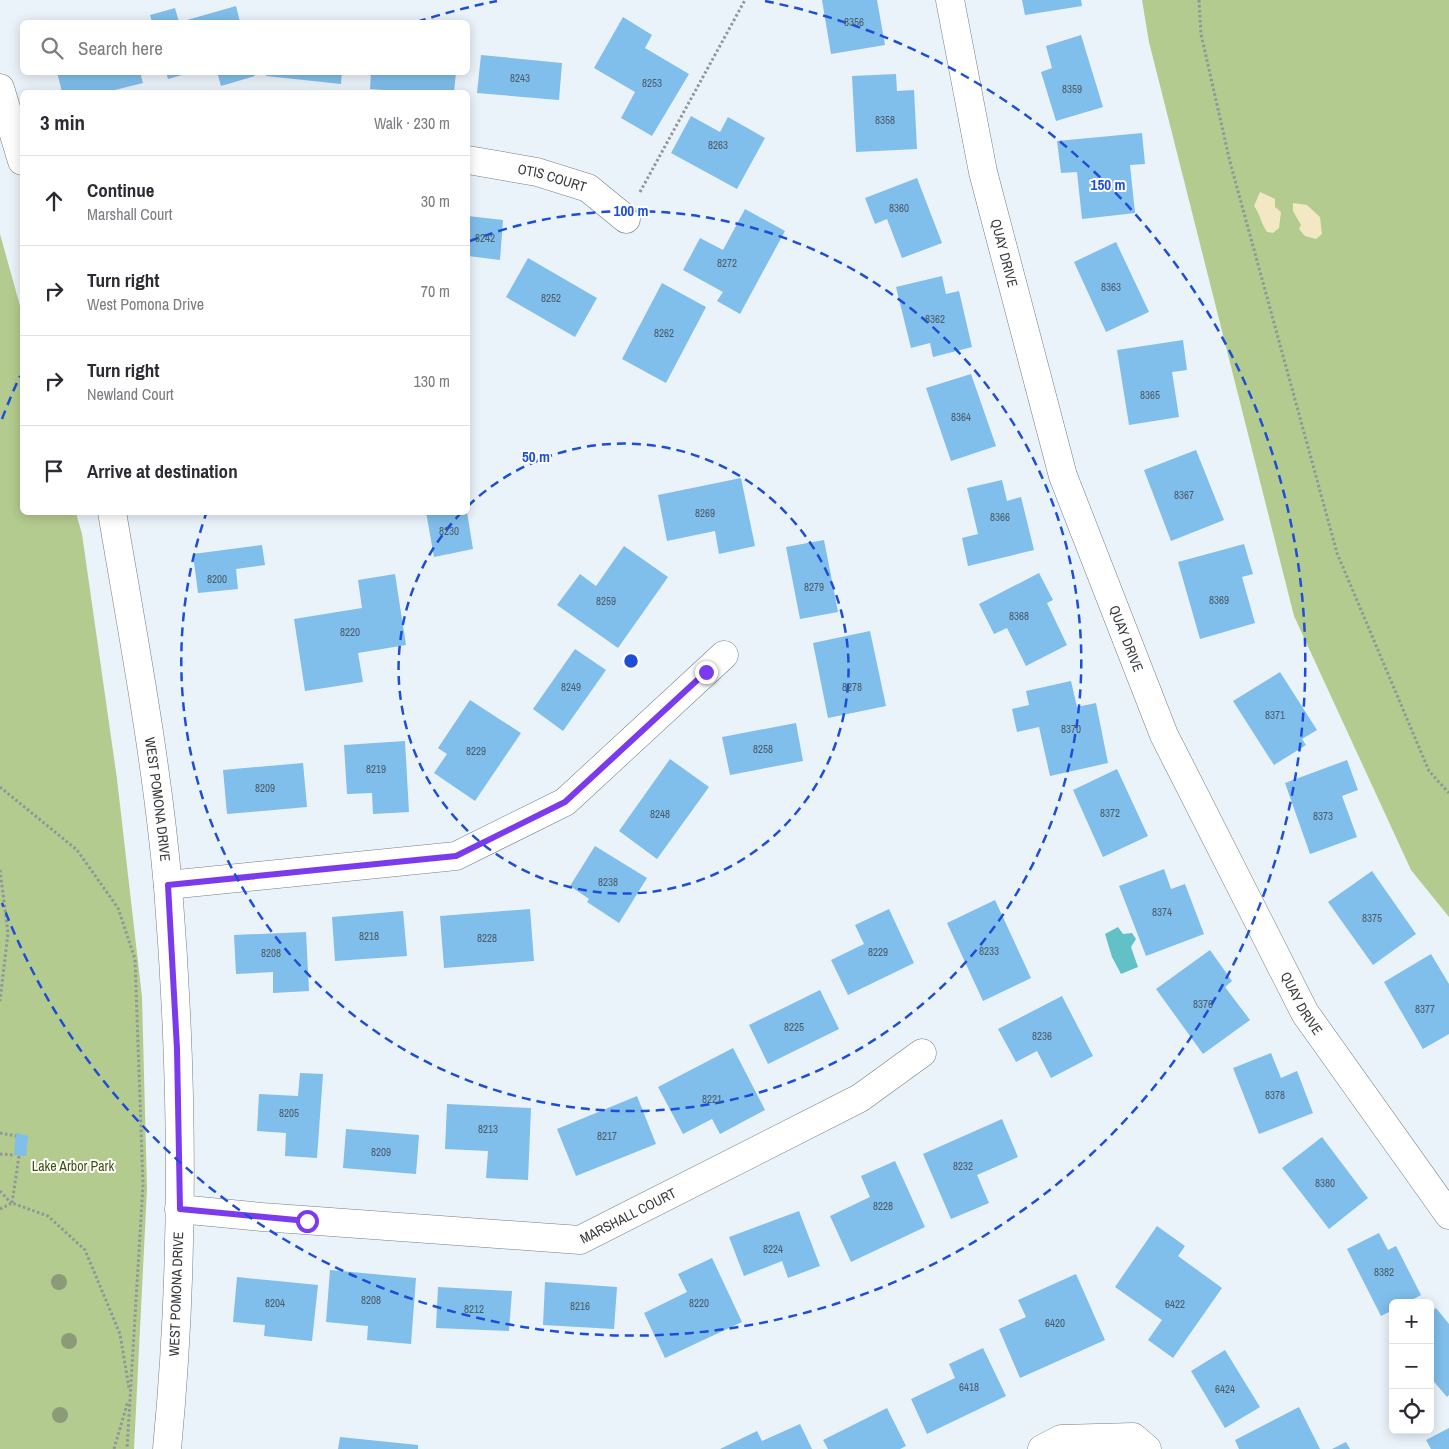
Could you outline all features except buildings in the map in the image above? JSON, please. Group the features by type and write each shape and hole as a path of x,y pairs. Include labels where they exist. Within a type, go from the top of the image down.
{"street":[{"name":"QUAY DRIVE","path":"950,0 983,172 1064,476 1164,735 1305,1013 1449,1215"},
{"path":"0,88 20,154"},
{"name":"OTIS COURT","path":"470,160 537,172 588,188 626,219"},
{"name":"WEST POMONA DRIVE","path":"113,515 144,696 168,885 177,1049 180,1209 172,1390 167,1449"},
{"path":"168,885 456,856 565,802 724,655"},
{"name":"MARSHALL COURT","path":"180,1209 262,1218 580,1240 860,1098 922,1053"},
{"path":"1042,1449 1061,1439 1133,1437 1147,1449"}],"path":[{"path":"626,219 745,0"},
{"path":"1199,0 1202,34 1230,162 1337,553 1429,771 1449,793"},
{"path":"0,786 77,850 118,908 135,959 143,1185 127,1449"},
{"path":"0,870 8,933 0,1001"},
{"path":"0,1134 16,1136"},
{"path":"0,1154 14,1155"},
{"path":"12,1203 19,1156"},
{"path":"0,1190 12,1203 48,1216 85,1250 120,1334 130,1394 114,1449"},
{"path":"0,1208 12,1203"}],"green space":[{"path":"1142,0 1449,0 1449,917 1411,870 1294,616 1149,42"},
{"name":"Lake Arbor Park","path":"0,234 20,306 20,515 77,515 82,534 117,779 142,997 147,1189 134,1449 0,1449"}],"sand":[{"path":"1260,192 1275,199 1275,207 1281,212 1279,228 1273,233 1267,232 1254,206"},
{"path":"1293,203 1307,205 1320,217 1322,234 1316,239 1305,236 1299,229 1301,225 1293,211"}],"water":[{"path":"1118,927 1123,934 1132,933 1136,939 1131,947 1138,967 1121,974 1112,957 1105,934"}],"route":[{"path":"307,1221 180,1209 177,1049 168,885 456,856 565,802 706,672"}]}
